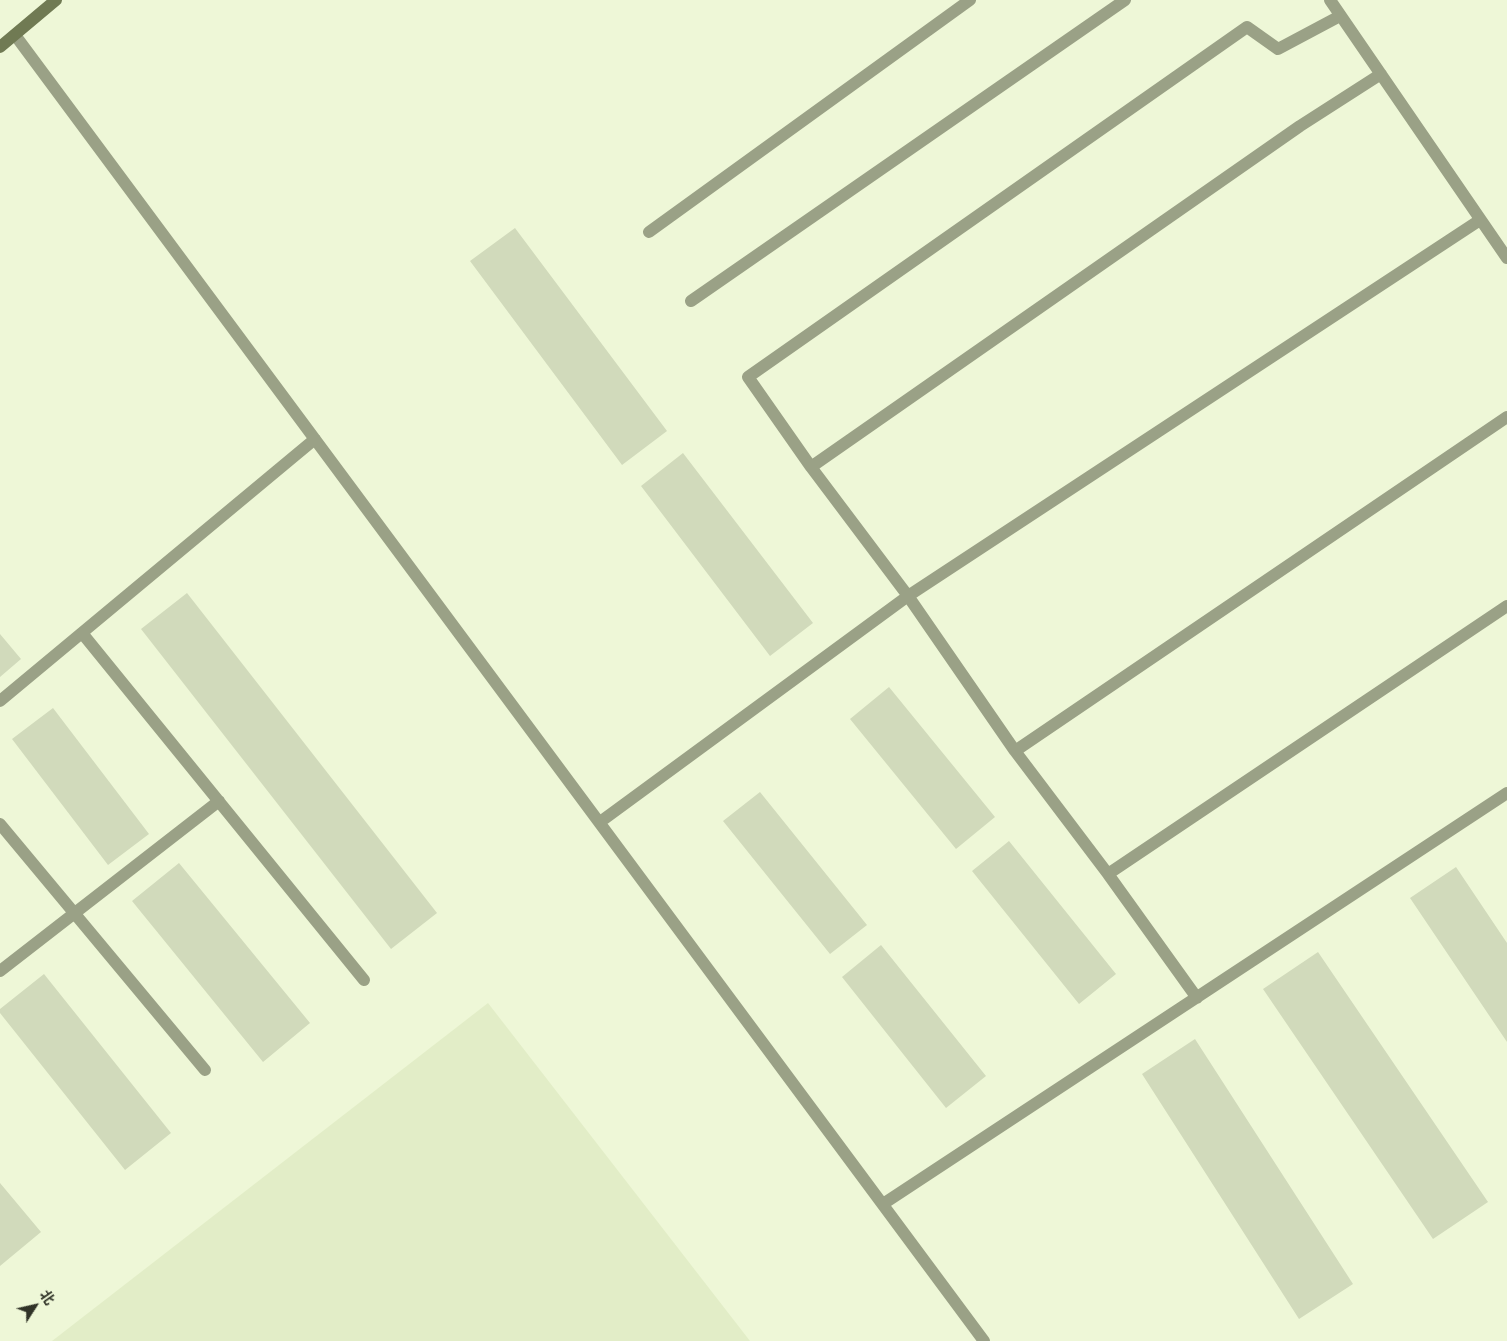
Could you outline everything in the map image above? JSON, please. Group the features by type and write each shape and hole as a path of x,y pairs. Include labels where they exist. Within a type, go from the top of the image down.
{"street":[{"path":"0,47 56,0"},
{"path":"649,232 970,0"},
{"path":"691,301 1125,0"},
{"path":"1330,0 1507,258"},
{"path":"1196,998 1108,874 1015,751 908,596 811,467 748,378 1247,27 1278,49 1340,16"},
{"path":"15,35 984,1341"},
{"path":"811,467 1300,126 1381,74"},
{"path":"600,822 908,596 1480,220"},
{"path":"1015,751 1507,417"},
{"path":"0,701 315,439"},
{"path":"1108,874 1507,606"},
{"path":"82,633 364,980"},
{"path":"883,1204 1507,793"},
{"path":"0,971 219,801"},
{"path":"0,824 205,1070"}],"shaded area":[{"path":"488,1003 750,1341 52,1341"}],"building":[{"path":"515,228 667,431 622,465 470,261"},
{"path":"683,453 813,623 770,656 641,486"},
{"path":"187,593 437,913 391,949 141,629"},
{"path":"0,634 21,659 0,677"},
{"path":"889,687 995,817 956,849 850,719"},
{"path":"53,708 149,834 108,865 12,739"},
{"path":"760,792 867,925 830,954 723,821"},
{"path":"1009,841 1116,974 1079,1004 972,871"},
{"path":"179,863 310,1023 263,1062 132,901"},
{"path":"1456,867 1507,943 1507,1042 1410,898"},
{"path":"881,945 986,1076 946,1108 842,977"},
{"path":"1318,952 1488,1202 1433,1239 1263,989"},
{"path":"44,974 171,1133 125,1170 0,1013 0,1009"},
{"path":"1195,1039 1353,1284 1299,1319 1142,1074"},
{"path":"0,1183 41,1232 0,1266"}]}
